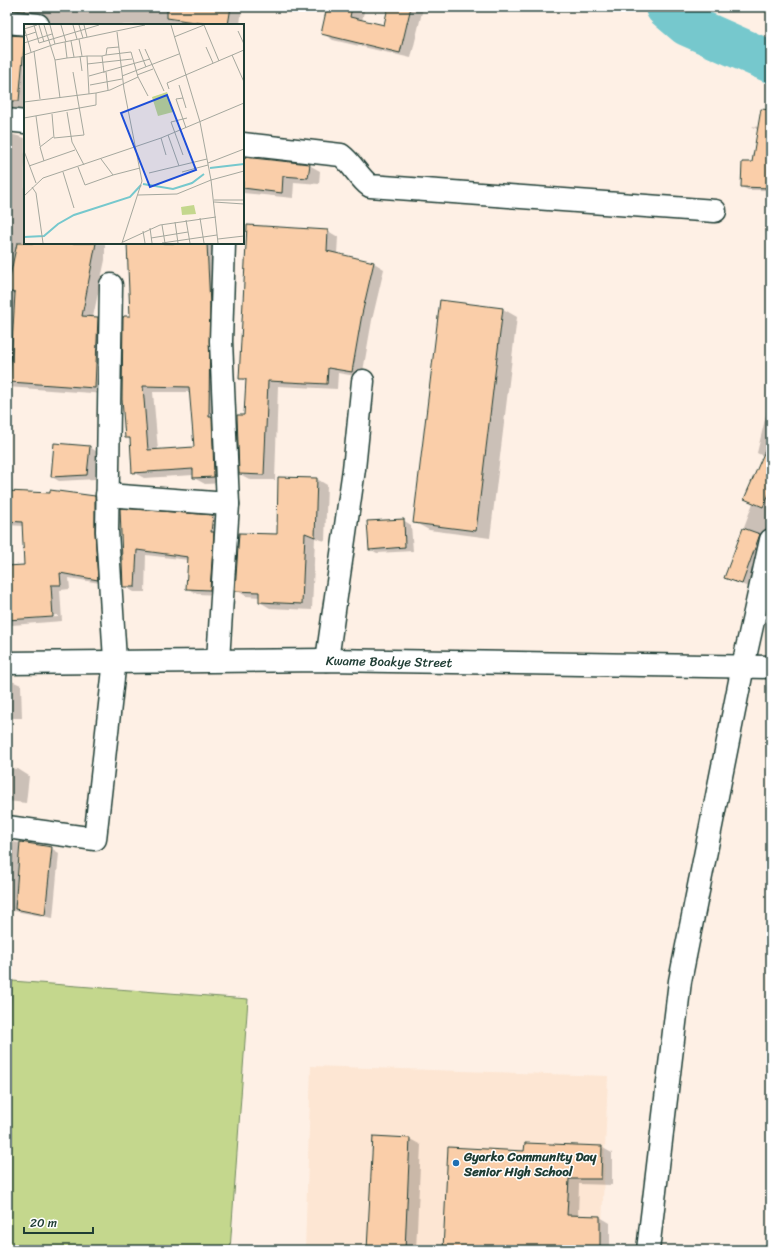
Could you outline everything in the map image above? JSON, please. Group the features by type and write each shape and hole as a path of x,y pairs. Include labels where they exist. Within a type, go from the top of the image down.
{"street":[{"path":"7,22 28,24"},
{"path":"7,120 24,122"},
{"path":"244,144 341,155 349,161 361,179 370,186 715,211"},
{"path":"218,660 228,504 221,341 224,244"},
{"path":"7,827 96,838 115,660 107,531 111,285"},
{"path":"327,660 354,470 362,381"},
{"path":"107,495 228,504"},
{"path":"648,1250 680,981 743,666 771,540"},
{"name":"Kwame Boakye Street","path":"7,663 115,660 327,660 771,667"}],"shaded area":[{"name":"Gyarko Community Day Senior High School","path":"311,1066 608,1076 601,1250 305,1250"}],"green space":[{"path":"12,981 248,999 230,1250 7,1250 7,1053"}],"building":[{"path":"7,7 25,7 25,11 7,10"},
{"path":"167,7 231,7 228,24 207,24 167,18"},
{"path":"327,7 352,7 350,17 384,25 388,7 411,7 400,53 321,34"},
{"path":"7,35 24,36 19,101 7,101"},
{"path":"761,109 771,110 770,188 741,187 742,162 752,162"},
{"path":"244,157 310,164 308,178 283,176 282,193 244,188"},
{"path":"247,225 328,230 327,251 374,262 362,314 352,372 328,368 327,384 268,381 264,475 239,474 237,415 244,415 246,379 239,379"},
{"path":"17,243 96,244 82,316 98,317 95,388 10,382 15,293 7,291"},
{"path":"127,244 207,244 210,306 209,417 212,417 214,477 193,478 193,469 132,473 130,438 125,438 122,399 124,316 130,316","holes":["143,386 189,387 194,447 148,450"]},
{"path":"440,300 503,308 476,531 413,523"},
{"path":"771,437 771,490 763,507 744,499"},
{"path":"54,443 90,446 87,475 51,477"},
{"path":"278,477 317,478 315,537 305,533 302,604 259,602 259,592 235,591 239,533 277,534"},
{"path":"50,490 95,496 95,532 98,580 60,573 61,585 51,585 53,617 7,620 7,566 24,565 22,522 7,521 7,491 50,493"},
{"path":"120,508 213,515 211,532 214,532 210,590 186,589 188,557 137,550 135,587 123,587"},
{"path":"404,519 405,547 369,550 367,521"},
{"path":"743,528 760,534 742,584 724,578"},
{"path":"20,842 52,847 45,915 15,909"},
{"path":"373,1136 410,1138 405,1250 367,1250"},
{"path":"525,1143 602,1146 601,1179 569,1179 567,1215 600,1216 600,1249 443,1250 448,1147 524,1151"}],"waterway":[{"path":"666,7 687,25 771,62"}],"place":[{"name":"Gyarko Community Day Senior High School","path":"456,1163"}]}
